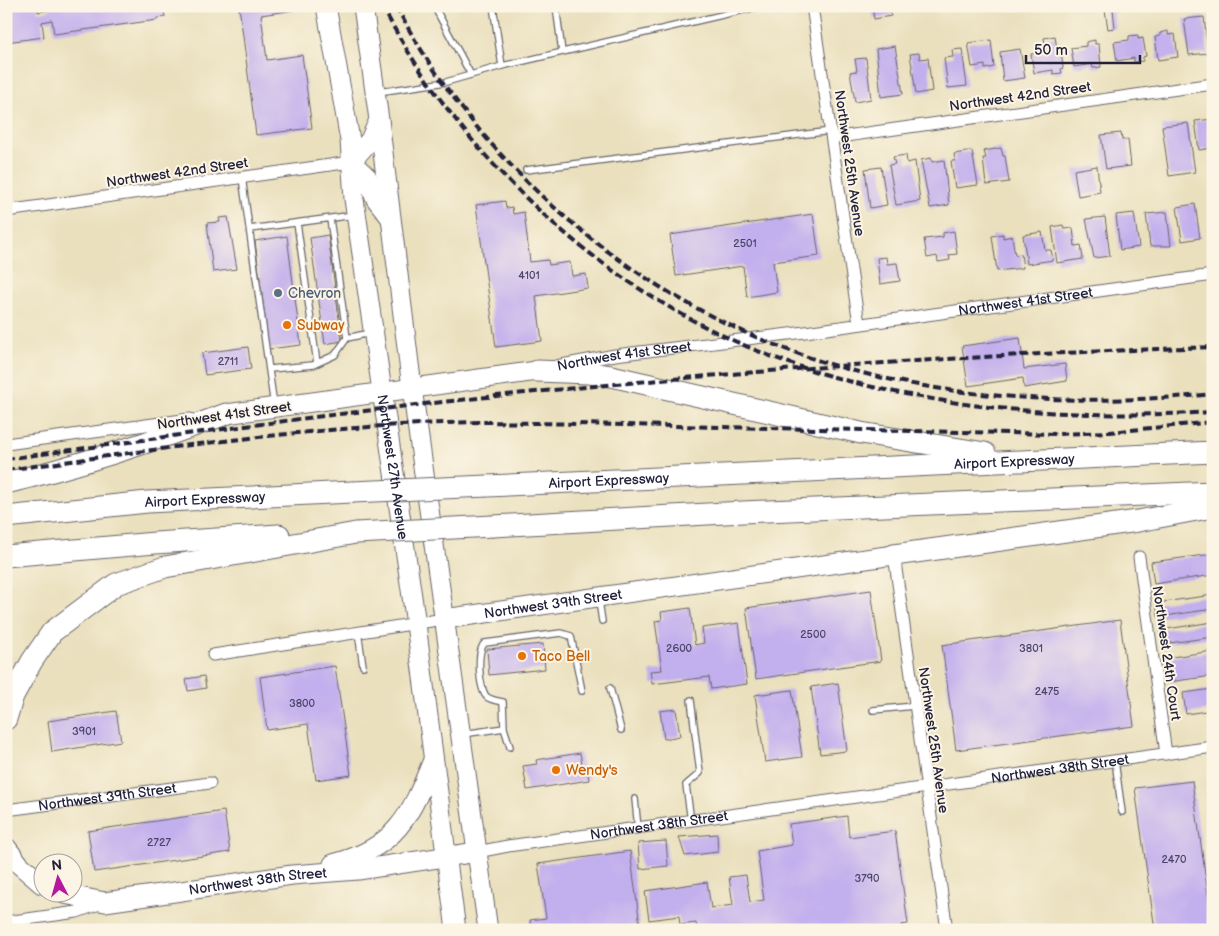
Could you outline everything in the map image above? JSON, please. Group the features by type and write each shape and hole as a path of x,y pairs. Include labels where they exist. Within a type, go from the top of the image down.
{"highway":[{"path":"537,371 589,373 610,376 861,433 1029,460"},
{"path":"6,483 62,470 133,448 226,414"},
{"name":"Airport Expressway","path":"6,517 147,502 1213,452"},
{"path":"6,556 155,542 744,512 1213,492"},
{"path":"894,555 1138,521 1213,507"},
{"path":"6,719 13,696 32,661 52,632 116,584 165,567 356,533"}],"main road":[{"name":"Northwest 27th Avenue","path":"326,6 350,140 356,215 416,624 446,858 453,929"},
{"name":"Northwest 27th Avenue","path":"363,6 376,92 412,388 488,930"},
{"path":"379,120 370,140 351,162 367,177 376,199 391,218"},
{"name":"Northwest 41st Street","path":"226,414 537,371"},
{"name":"Northwest 39th Street","path":"444,620 598,598 714,585 894,555"},
{"path":"292,876 352,859 386,841 408,817 433,759"},
{"path":"6,847 20,865 32,875"},
{"name":"Northwest 38th Street","path":"82,897 106,902 292,876 358,870 477,852"}],"street":[{"name":"Northwest 25th Avenue","path":"812,6 859,324"},
{"name":"Northwest 42nd Street","path":"831,134 1213,84"},
{"name":"Northwest 42nd Street","path":"6,211 351,162"},
{"name":"Northwest 41st Street","path":"537,371 575,361 615,355 859,324 1213,275"},
{"name":"Northwest 41st Street","path":"6,444 226,414"},
{"name":"Northwest 25th Avenue","path":"894,555 925,788 947,930"},
{"name":"Northwest 24th Court","path":"1139,557 1166,754"},
{"name":"Northwest 39th Street","path":"213,655 444,620"},
{"name":"Northwest 38th Street","path":"477,852 508,846 1213,747"},
{"name":"Northwest 39th Street","path":"6,810 210,783"},
{"name":"Northwest 38th Street","path":"6,922 77,912 106,902"}],"lane":[{"path":"434,6 471,75"},
{"path":"493,6 502,66"},
{"path":"556,6 562,52"},
{"path":"376,92 446,82 502,66 761,6"},
{"path":"526,170 831,134"},
{"path":"242,177 274,408"},
{"path":"250,229 356,215"},
{"path":"330,219 347,338"},
{"path":"297,223 317,363"},
{"path":"270,369 317,363 335,355 347,338 374,332"},
{"path":"598,598 602,621"},
{"path":"358,632 363,666"},
{"path":"510,747 504,728 503,702 488,699 483,692 478,655 480,647 485,643 561,634 571,636 582,691"},
{"path":"610,688 621,730"},
{"path":"691,700 700,773 686,785 691,821"},
{"path":"873,710 914,706"},
{"path":"460,734 504,728"},
{"path":"1115,761 1122,812"},
{"path":"634,799 638,828"}],"building":[{"path":"6,6 37,6 38,12 50,10 50,6 163,6 165,17 157,18 157,20 54,34 52,20 42,22 44,37 6,42"},
{"path":"239,6 294,6 294,10 261,15 267,60 302,55 312,128 256,135"},
{"path":"872,6 889,6 891,16 874,19"},
{"path":"1113,9 1115,28 1108,29 1105,10"},
{"path":"1204,17 1208,53 1189,55 1184,19"},
{"path":"1168,31 1168,35 1175,34 1178,57 1158,60 1155,37 1160,36 1160,33"},
{"path":"1138,35 1138,39 1143,38 1146,56 1143,57 1143,61 1134,62 1134,58 1117,61 1114,42 1129,40 1129,36"},
{"path":"1055,36 1057,50 1061,50 1062,73 1053,74 1053,70 1034,73 1031,54 1046,52 1044,38"},
{"path":"991,40 994,67 985,69 985,65 972,67 968,43"},
{"path":"1095,40 1095,44 1099,44 1101,67 1093,68 1092,64 1074,67 1071,48 1086,46 1086,42"},
{"path":"895,46 903,94 881,97 876,49"},
{"path":"962,49 967,86 948,88 944,58 953,57 952,50"},
{"path":"1020,49 1025,78 1003,81 1000,52"},
{"path":"919,53 920,59 928,58 932,91 916,94 910,54"},
{"path":"866,58 871,99 855,102 850,72 857,71 855,59"},
{"path":"1213,119 1213,148 1199,150 1195,121"},
{"path":"1188,123 1195,172 1169,176 1162,126"},
{"path":"1121,133 1122,140 1128,139 1131,166 1106,169 1101,135"},
{"path":"1001,148 1003,156 1005,156 1009,182 986,185 983,158 986,158 984,151"},
{"path":"972,151 978,185 955,188 951,161 955,161 954,154"},
{"path":"906,155 907,163 915,161 920,201 896,205 889,165 895,164 893,157"},
{"path":"931,158 932,162 944,160 949,205 930,208 921,160"},
{"path":"1097,166 1100,192 1078,196 1074,170"},
{"path":"881,167 887,205 870,208 865,169"},
{"path":"505,201 506,208 512,207 513,214 524,212 530,262 548,260 549,265 570,262 572,276 586,274 588,288 536,296 542,341 496,347 476,205"},
{"path":"1195,204 1200,238 1182,241 1177,207"},
{"path":"1167,212 1171,246 1150,246 1146,214"},
{"path":"1134,213 1139,247 1120,250 1116,215"},
{"path":"813,214 819,256 773,262 777,292 747,297 743,266 676,276 670,235"},
{"path":"228,217 237,269 213,272 207,223 220,222 219,218"},
{"path":"1105,217 1110,256 1094,258 1086,219"},
{"path":"1063,225 1064,229 1073,228 1075,246 1081,245 1083,259 1057,263 1052,227"},
{"path":"954,231 957,254 949,255 950,260 938,262 937,256 927,258 924,239 943,237 943,233"},
{"path":"1042,232 1045,250 1051,250 1053,260 1027,264 1023,235"},
{"path":"1003,234 1003,238 1012,236 1015,255 1021,254 1023,268 997,271 992,236"},
{"path":"328,235 342,341 325,344 310,238"},
{"name":"Chevron","path":"287,236 301,345 269,349 255,241"},
{"path":"886,257 887,264 897,263 900,281 880,284 877,258"},
{"path":"1020,338 1024,369 1065,364 1067,381 1024,388 1023,378 968,386 962,346"},
{"path":"248,347 251,369 205,375 202,353"},
{"path":"1213,554 1213,575 1154,584 1151,562"},
{"path":"871,590 881,661 756,679 746,608"},
{"path":"1213,595 1213,609 1158,617 1156,603"},
{"path":"690,608 695,645 704,643 702,628 739,623 747,684 711,689 709,677 652,684 650,671 662,670 655,621 662,620 661,612"},
{"path":"1120,620 1134,726 956,750 942,645"},
{"path":"1213,622 1213,637 1162,644 1160,630"},
{"path":"543,644 545,669 489,675 487,649"},
{"path":"1213,651 1213,676 1168,682 1165,658"},
{"path":"335,666 351,775 316,780 308,724 267,730 260,677"},
{"path":"204,676 206,688 188,691 186,679"},
{"path":"838,683 847,751 820,754 811,687"},
{"path":"1213,689 1213,710 1186,714 1183,693"},
{"path":"792,690 802,757 765,762 755,695"},
{"path":"676,709 680,736 664,739 660,711"},
{"path":"116,711 121,741 52,752 48,721"},
{"path":"580,753 583,769 587,769 589,780 527,790 523,766 537,764 536,760"},
{"path":"1192,781 1213,930 1155,930 1135,788"},
{"path":"1208,793 1213,793 1213,817 1212,817"},
{"path":"224,811 230,852 94,872 88,831"},
{"path":"847,816 849,837 895,831 908,924 901,925 902,930 697,930 696,923 680,925 679,916 649,920 645,891 707,882 711,908 733,905 729,877 746,875 750,902 764,900 757,851 792,845 789,824"},
{"path":"717,834 718,852 685,856 679,837"},
{"path":"666,841 668,866 640,869 638,843"},
{"path":"630,851 640,925 605,930 531,930 530,920 546,918 538,864"}],"railway":[{"path":"382,6 418,66 459,123 505,177 556,225 611,269 670,308 733,340 798,366 848,381 899,393 951,402 1056,413 1161,414 1213,412"},
{"path":"396,6 431,65 471,120 517,171 567,218 621,261 679,298 739,330 802,355 851,370 953,391 1005,396 1109,400 1213,394"},
{"path":"6,459 350,413 602,385 805,368 1213,347"},
{"path":"6,470 246,438 366,427 426,424 486,422 1057,434 1110,432 1213,422"}],"place":[{"name":"Chevron","path":"278,293"},
{"name":"Subway","path":"287,325"},
{"name":"Taco Bell","path":"522,656"},
{"name":"Wendy's","path":"556,770"}]}
